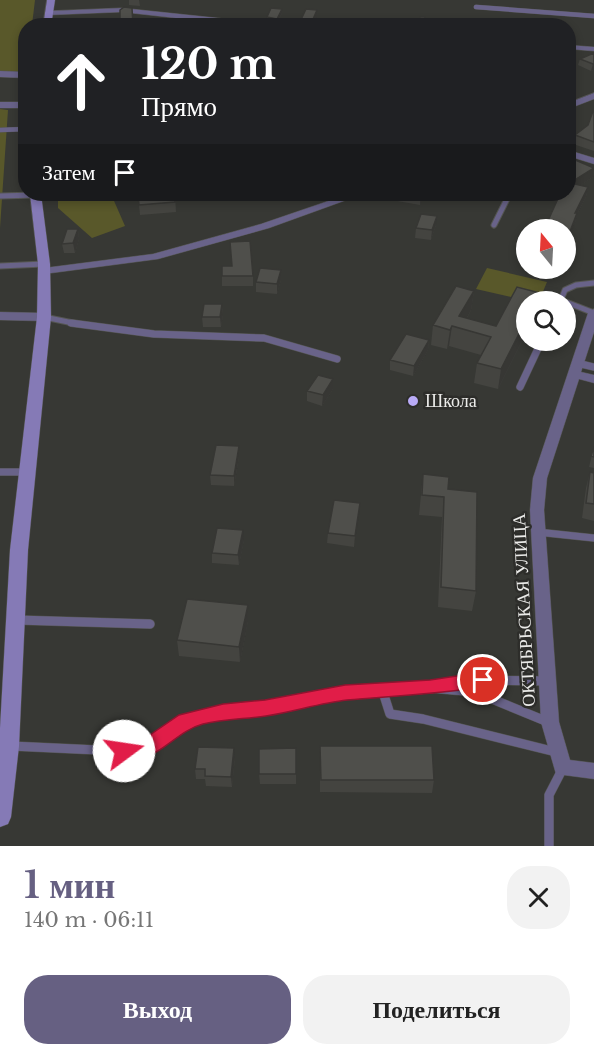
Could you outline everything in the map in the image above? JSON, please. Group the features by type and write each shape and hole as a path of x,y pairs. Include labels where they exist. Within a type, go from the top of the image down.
{"main road":[{"path":"49,18 51,0"},
{"path":"0,817 9,746 6,691 44,317 44,267 36,201"}],"street":[{"path":"50,14 122,10 198,18"},
{"path":"95,18 97,11"},
{"path":"576,48 594,49"},
{"path":"0,74 18,75"},
{"path":"576,103 594,96"},
{"path":"0,105 18,105"},
{"path":"576,155 594,161"},
{"path":"44,267 154,257 265,226 338,201"},
{"name":"ОКТЯБРЬСКАЯ УЛИЦА","path":"560,760 550,722 547,681 537,532 540,478 594,313"},
{"path":"0,316 44,317"},
{"path":"575,368 594,379"},
{"path":"560,760 594,771"}],"lane":[{"path":"476,7 594,16"},
{"path":"0,130 18,129"},
{"path":"0,196 18,195"},
{"path":"494,225 506,201"},
{"path":"0,266 44,267"},
{"path":"565,291 576,285 594,283"},
{"path":"576,306 594,313"},
{"path":"44,317 63,322 145,332 188,336 255,337 285,343 337,359"},
{"path":"520,387 537,351"},
{"path":"575,368 594,367"},
{"path":"0,472 27,472"},
{"path":"537,532 594,538"},
{"path":"14,620 150,624"},
{"path":"430,688 483,680 547,681"},
{"path":"9,746 141,752 185,721 223,712 265,708 345,693 382,689 430,688 475,692 550,722"},
{"path":"382,689 390,714 423,719 560,760 549,795 549,846"}],"shaded area":[{"path":"0,0 35,0 33,18 18,18 18,74 0,71"},
{"path":"0,109 8,110 0,228"},
{"path":"58,201 114,201 125,226 92,238 58,208"},
{"path":"487,268 516,275 516,279 547,282 543,291 516,291 516,298 476,289"}],"building":[{"path":"124,7 132,8 133,18 120,18 120,10"},
{"path":"271,8 282,9 278,18 267,17"},
{"path":"306,9 317,10 314,18 302,18"},
{"path":"594,53 594,64 580,59"},
{"path":"593,111 594,142 576,135 588,125"},
{"path":"576,160 594,168 576,179"},
{"path":"576,184 588,187 575,213 577,213 575,219 549,219 557,201 576,201"},
{"path":"139,201 175,201 175,202 139,205"},
{"path":"421,214 437,216 432,230 416,228"},
{"path":"67,229 78,229 73,243 62,244"},
{"path":"250,241 253,276 222,276 222,266 232,266 230,242"},
{"path":"260,268 281,270 277,284 256,282"},
{"path":"456,286 474,291 459,316 496,326 517,287 532,291 516,291 516,340 501,369 477,363 491,337 452,326 450,330 433,325"},
{"path":"204,304 222,304 220,317 202,317"},
{"path":"406,334 429,340 414,366 390,360"},
{"path":"318,375 333,379 323,395 307,391"},
{"path":"216,445 239,446 234,476 210,475"},
{"path":"590,472 594,473 594,504 586,503"},
{"path":"423,474 449,477 448,489 477,492 476,591 441,587 444,497 422,495"},
{"path":"334,500 360,503 355,536 328,533"},
{"path":"217,528 243,530 238,555 212,553"},
{"path":"187,599 248,605 239,647 177,640"},
{"path":"320,746 432,746 434,780 321,780"},
{"path":"198,747 234,748 231,777 205,776 205,769 195,769"},
{"path":"296,748 296,774 259,774 259,749"}],"place":[{"name":"Школа","path":"413,401"}],"route":[{"path":"124,751 141,752 185,721 223,712 265,708 345,693 382,689 430,688 483,680"}]}
